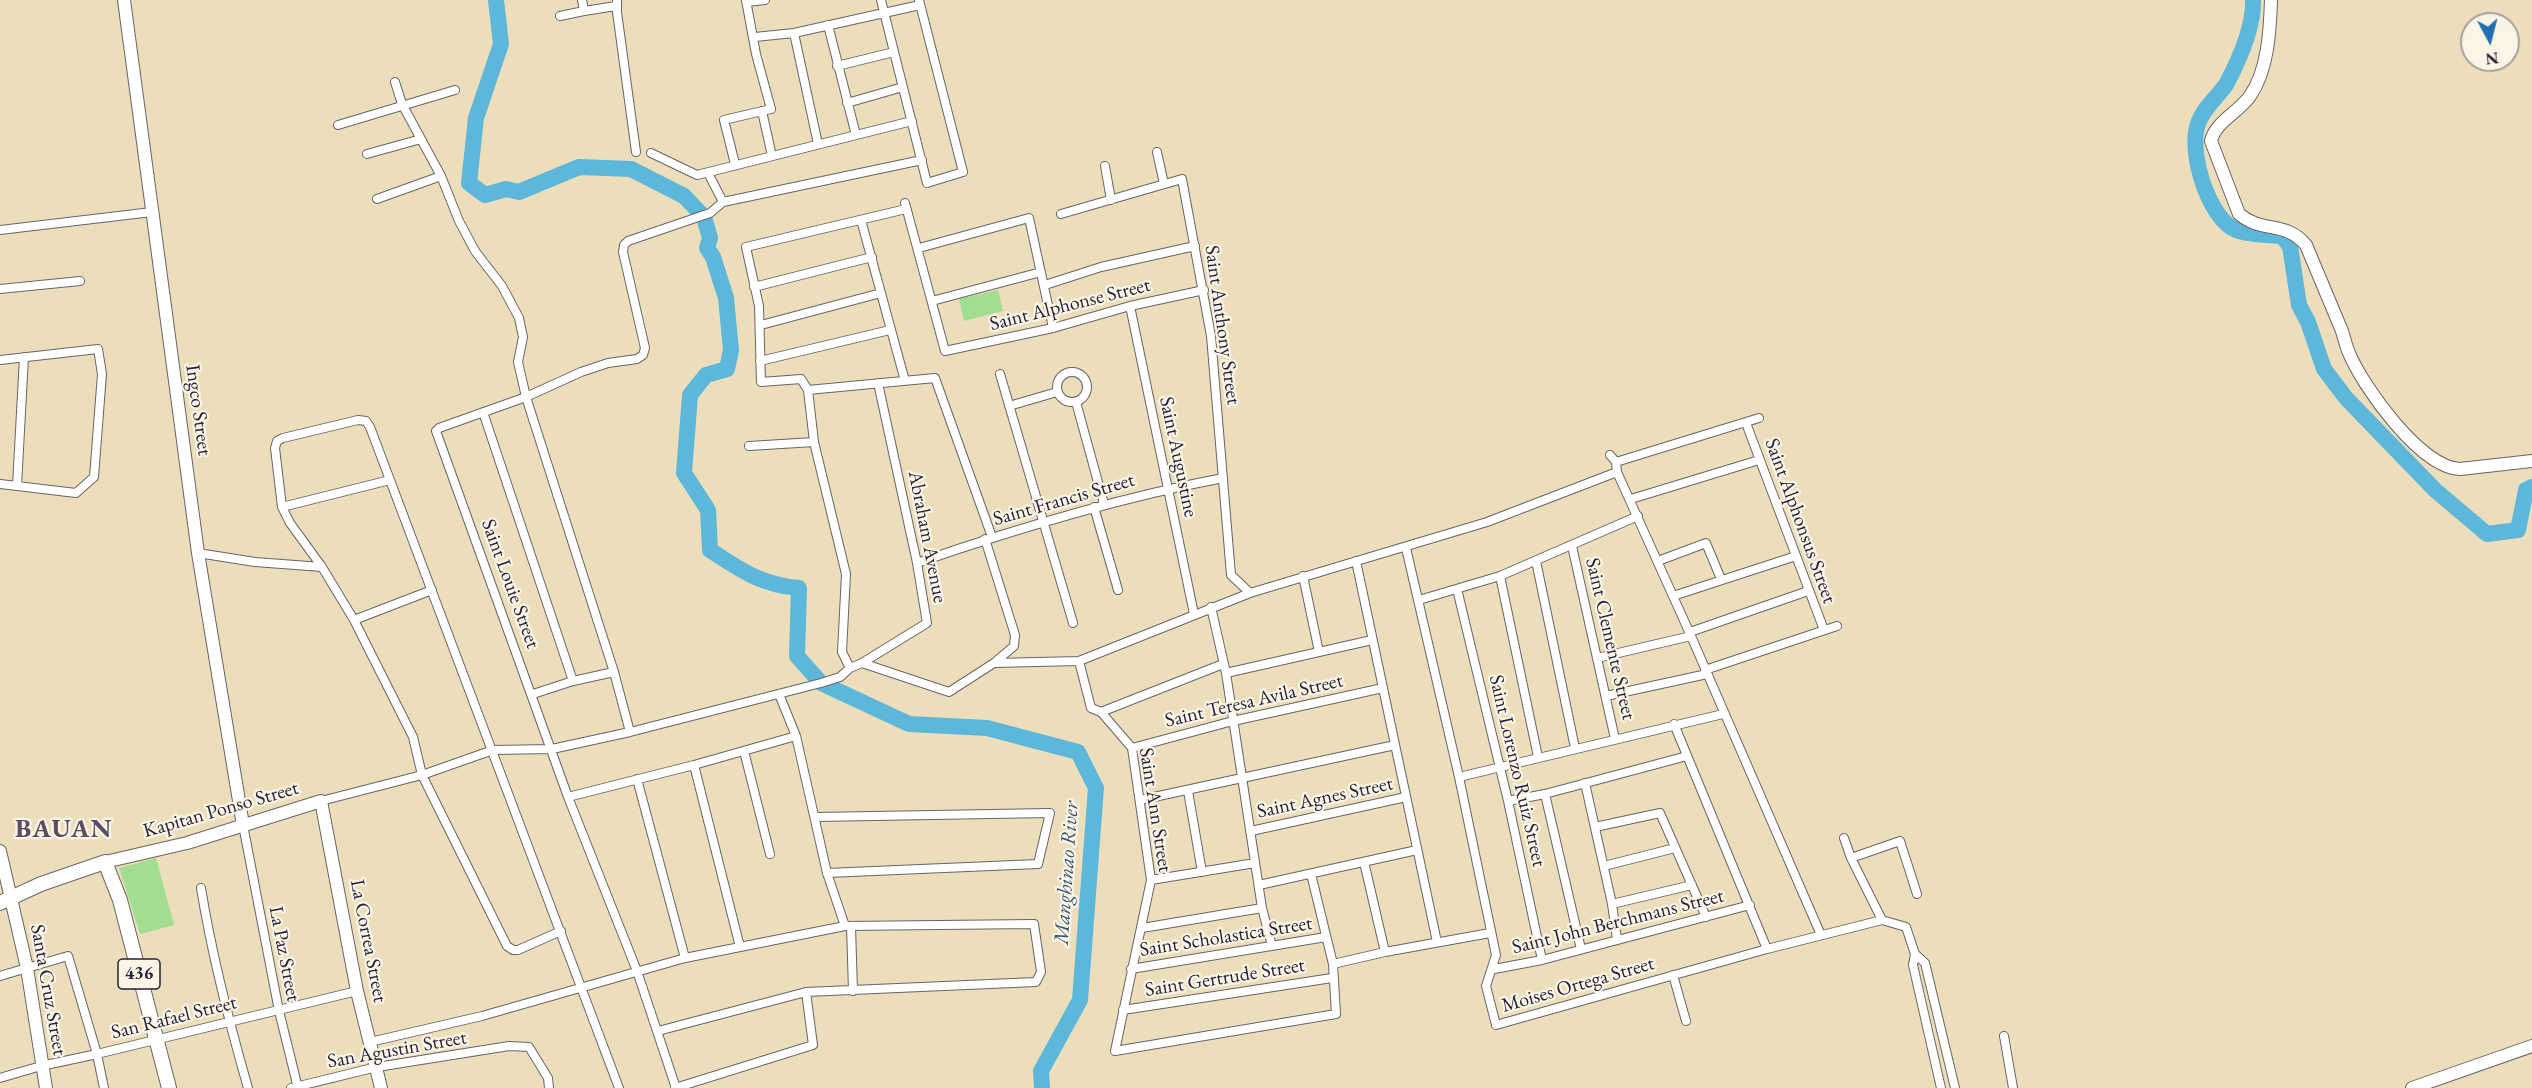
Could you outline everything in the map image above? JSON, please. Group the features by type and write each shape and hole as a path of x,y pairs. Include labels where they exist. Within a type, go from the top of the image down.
{"main road":[{"name":"Kapitan Ponso Street","path":"6,901 41,884 105,862"},
{"name":"436","path":"105,862 120,900 169,1088"}],"street":[{"name":"Ingco Street","path":"124,0 198,553 243,825"},
{"path":"582,0 584,11"},
{"path":"735,164 724,120 771,109 756,54 746,1 765,0"},
{"path":"754,38 828,26 885,13 920,3 963,171 927,183 922,160 885,13 881,0"},
{"path":"2271,0 2266,50 2255,88 2213,133 2211,141 2239,214 2248,222 2288,230 2298,235 2306,245 2356,367 2392,418 2438,463 2450,469 2460,469 2532,461"},
{"path":"560,16 617,3 636,152"},
{"path":"828,26 856,135"},
{"path":"794,33 818,144"},
{"path":"837,66 894,52"},
{"path":"395,81 402,104 441,176 459,221 476,251 502,286 519,318 522,337 518,362 526,396 614,672 630,732"},
{"path":"847,103 903,87"},
{"path":"338,125 455,90"},
{"path":"762,111 772,156"},
{"path":"651,153 698,175 912,121"},
{"path":"368,154 421,139"},
{"path":"1062,214 1164,184 1157,152"},
{"path":"573,681 483,412 581,372 608,363 637,359 643,355 645,348 623,252 624,245 628,241 710,213 723,202 922,160"},
{"path":"1104,166 1111,200"},
{"path":"708,173 723,202"},
{"path":"377,199 441,176"},
{"name":"Saint Anthony Street","path":"1164,184 1182,179 1211,336 1231,575 1250,593"},
{"path":"850,668 842,652 846,574 814,442 808,390 801,379 761,382 761,325 746,247 861,220 906,206 932,301 1041,272"},
{"path":"0,230 152,212"},
{"path":"919,248 1029,218 1053,328"},
{"path":"861,220 905,381"},
{"path":"1045,285 1101,267 1195,246"},
{"path":"754,287 872,257"},
{"path":"0,290 80,280"},
{"name":"Saint Alphonse Street","path":"932,301 945,351 1053,328 1130,306 1204,290"},
{"path":"761,325 882,293"},
{"name":"Saint Augustine","path":"1130,306 1194,614"},
{"path":"760,361 890,330"},
{"path":"0,360 98,349 102,374 94,477 76,493 0,484"},
{"path":"17,486 24,357"},
{"path":"1068,372 1080,374 1084,378 1087,389 1085,395 1076,402 1064,400 1057,392 1057,385 1063,375 1068,372"},
{"path":"1000,374 1073,623"},
{"path":"808,390 935,378 988,538 1015,635 1014,646 994,663 949,692 862,663"},
{"name":"Abraham Avenue","path":"862,663 927,623 917,563 878,383"},
{"path":"1009,406 1057,392"},
{"path":"1076,402 1104,504"},
{"name":"Saint Louie Street","path":"483,412 436,431 533,694 568,797 637,971 676,1088"},
{"path":"1759,418 1613,458 1617,472 1821,935"},
{"path":"561,931 519,950 513,950 507,946 422,775 413,736 354,620 322,567 290,523 282,507 275,448 277,441 358,420 366,421 370,427 493,750 561,931 619,1088"},
{"name":"Saint Alphonsus Street","path":"1746,423 1824,630"},
{"path":"749,446 814,442"},
{"path":"1630,499 1759,460"},
{"path":"994,663 1079,661 1250,593 1407,548 1487,522 1617,472"},
{"name":"Saint Francis Street","path":"917,563 1044,520 1168,488 1223,478"},
{"path":"282,507 390,480"},
{"path":"1094,507 1118,590"},
{"path":"1419,600 1500,576 1638,516"},
{"path":"1658,561 1706,543 1721,579"},
{"name":"Saint Clemente Street","path":"1572,546 1615,739"},
{"name":"Moises Ortega Street","path":"1407,548 1459,777 1496,955 1494,969 1486,986 1496,1025 1767,949 1882,920"},
{"path":"198,553 255,562 322,567"},
{"path":"1673,596 1796,556"},
{"path":"1356,561 1437,942"},
{"path":"1536,561 1575,748"},
{"path":"1303,576 1319,652"},
{"path":"1500,576 1538,757"},
{"name":"Saint Lorenzo Ruiz Street","path":"1457,589 1508,801 1542,960"},
{"path":"354,620 432,590"},
{"path":"1597,658 1690,634 1809,591"},
{"path":"1211,607 1225,669 1262,908 1272,946"},
{"path":"1606,696 1706,672 1837,626"},
{"path":"1101,712 1225,669 1372,640"},
{"name":"Saint Ann Street","path":"1079,661 1091,708 1101,712 1132,748 1151,880 1115,1051 1336,1014 1332,978"},
{"name":"Kapitan Ponso Street","path":"105,862 187,843 321,801 422,775 493,750 552,749 630,732 821,683 840,677 850,668 862,663"},
{"path":"533,694 573,681 614,672"},
{"name":"Saint Teresa Avila Street","path":"1132,748 1233,721 1383,688"},
{"path":"779,694 796,736 827,873 848,926 853,991"},
{"path":"1459,777 1723,714"},
{"path":"1674,724 1767,949"},
{"path":"568,797 796,736"},
{"path":"1140,800 1395,745"},
{"path":"744,751 770,854"},
{"path":"1508,801 1545,794 1687,756"},
{"path":"694,765 740,946"},
{"path":"637,779 685,958"},
{"path":"1585,783 1612,904 1617,939"},
{"path":"1188,791 1202,872"},
{"path":"1545,794 1581,949"},
{"name":"Saint Agnes Street","path":"1251,831 1406,797"},
{"name":"La Correa Street","path":"321,801 357,991 381,1088"},
{"path":"815,817 1050,813 1038,864 827,873"},
{"path":"1595,827 1660,813 1706,917"},
{"name":"La Paz Street","path":"243,825 295,1088"},
{"path":"1844,838 1851,858 1882,920 1906,927 1915,954 1925,963 1954,1088"},
{"path":"1851,858 1900,841 1917,894"},
{"path":"1604,866 1675,848"},
{"path":"1259,885 1417,850"},
{"name":"Santa Cruz Street","path":"0,851 6,901 27,968 46,1088"},
{"path":"1364,862 1385,952"},
{"path":"1151,880 1255,863"},
{"path":"1311,874 1333,964 1332,978"},
{"path":"1612,904 1692,885"},
{"path":"201,888 209,936 248,1088"},
{"name":"Saint John Berchmans Street","path":"1494,969 1542,960 1750,905"},
{"path":"1142,928 1262,908"},
{"path":"370,1042 482,1016 685,958 848,926 1034,924 1041,972 1036,982 806,992 658,1031"},
{"path":"1333,964 1490,933"},
{"name":"Saint Scholastica Street","path":"1131,969 1326,937"},
{"path":"1915,954 1913,964 1941,1088"},
{"path":"0,976 68,956 97,1054 104,1088"},
{"path":"1673,975 1686,1021"},
{"name":"Saint Gertrude Street","path":"1123,1010 1332,978"},
{"name":"San Rafael Street","path":"0,1078 41,1066 357,991"},
{"path":"676,1088 813,1045 806,992"},
{"path":"2004,1036 2013,1088"},
{"name":"San Agustin Street","path":"295,1088 376,1067 509,1046 529,1047 548,1078 549,1088"},
{"path":"2412,1088 2532,1046"}],"green space":[{"path":"998,290 1003,311 964,321 959,299"},
{"path":"156,858 174,925 140,934 119,868"}],"waterway":[{"name":"Manghinao River","path":"496,0 501,44 476,118 469,183 485,195 506,189 519,192 579,167 631,169 684,196 704,217 710,238 707,248 713,257 726,298 731,350 727,369 706,375 690,395 684,473 708,510 710,550 762,580 799,588 797,656 821,683 909,724 987,728 1078,752 1096,788 1080,1000 1041,1071 1042,1088"},
{"path":"2253,0 2251,21 2241,53 2227,83 2207,108 2198,124 2196,136 2198,166 2209,198 2217,212 2236,230 2282,236 2290,246 2299,305 2308,322 2324,369 2346,398 2435,490 2487,534 2518,530 2526,490 2532,487"}],"district":[{"name":"BAUAN","path":"64,830"}]}
